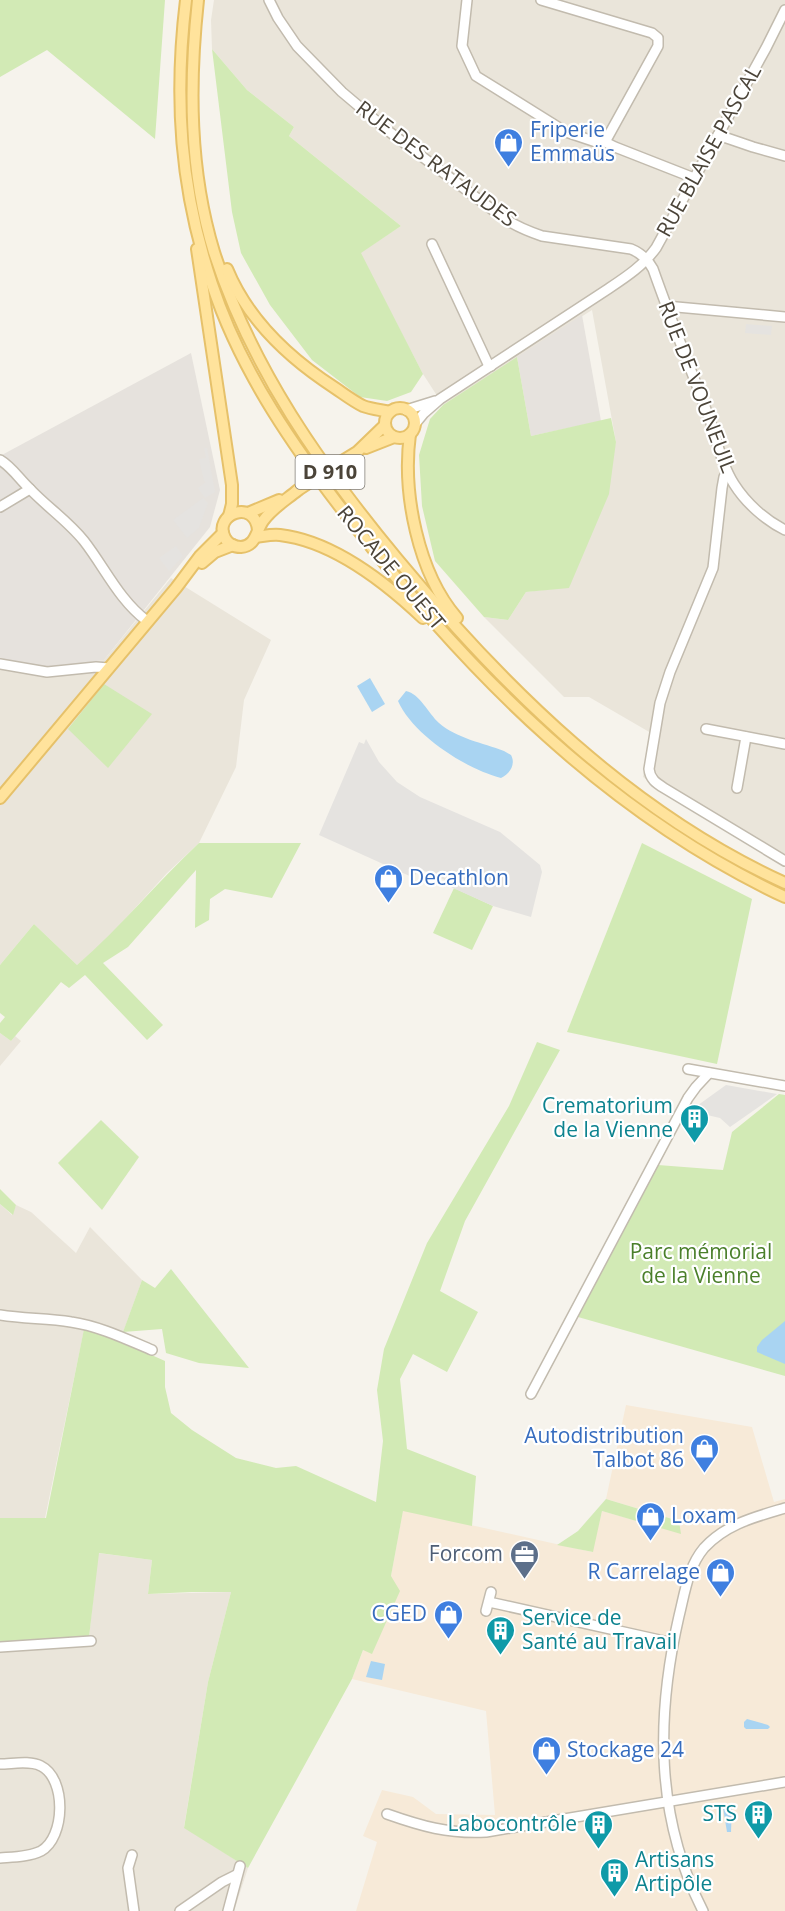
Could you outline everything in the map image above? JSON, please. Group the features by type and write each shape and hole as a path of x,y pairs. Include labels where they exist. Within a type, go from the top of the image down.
{"main road":[{"name":"ROCADE OUEST","path":"186,0 180,58 180,119 182,153 195,228 212,284 231,333 279,420 326,489 370,546 473,665 557,746 649,818 706,855 785,897"},
{"name":"ROCADE OUEST","path":"198,0 192,87 195,152 202,204 214,251 233,304 265,372 304,435 343,490 413,578 525,699 589,757 656,808 712,844 785,883"},
{"path":"202,204 231,279 248,306 273,338 304,368 362,406 390,412 398,409 406,410 413,416 407,462 411,502 421,549 433,583 453,614 525,699"},
{"path":"195,228 198,267 232,485 232,504 224,524 225,538 233,545 243,547 249,545 268,514 298,490 357,452 394,437 402,438 412,429"},
{"path":"357,452 385,425 390,412"},
{"path":"385,425 394,437"},
{"path":"229,516 238,512 248,513 298,490"},
{"path":"248,513 256,520 257,533"},
{"path":"0,798 109,668 135,644 147,621 200,556 223,533"},
{"path":"257,533 294,539 351,562 388,587 473,665"},
{"path":"176,588 210,556 233,545"}],"street":[{"name":"RUE DES RATAUDES","path":"269,0 297,46 342,92 387,130 509,221 542,236 631,249 646,260"},
{"path":"466,0 462,46 476,76 566,132 599,143 605,142 694,178"},
{"path":"541,0 652,33 658,38 658,46 605,142"},
{"name":"RUE BLAISE PASCAL","path":"440,399 615,285 646,260 656,248 785,10"},
{"path":"718,135 785,156"},
{"path":"432,244 488,364 491,366"},
{"name":"RUE DE VOUNEUIL","path":"646,260 653,269 727,472 742,496 773,524 785,530"},
{"path":"666,306 785,316"},
{"path":"406,410 440,399"},
{"path":"412,429 424,413 440,399"},
{"path":"0,460 83,540 118,591 147,621"},
{"path":"727,472 722,488 713,568 670,672 660,703 649,769 652,779 664,788 785,861"},
{"path":"0,507 30,489"},
{"path":"0,664 47,672 96,667 109,668"},
{"path":"706,729 785,744"},
{"path":"737,788 746,737"},
{"path":"688,1069 785,1086"},
{"path":"531,1394 688,1098 709,1073"},
{"path":"0,1315 70,1321 127,1339 152,1350"},
{"path":"703,1911 676,1840 668,1801 663,1717 673,1643 690,1570 705,1548 731,1526 785,1508"},
{"path":"489,1602 673,1643"},
{"path":"0,1647 92,1641"},
{"path":"0,1764 28,1763 45,1769 56,1784 59,1823 51,1843 41,1851 0,1858"},
{"path":"387,1814 434,1829 467,1833 486,1832 785,1782"},
{"path":"132,1855 128,1868 134,1911"},
{"path":"180,1911 238,1870 228,1911"}],"shaded area":[{"path":"214,0 785,0 785,864 732,834 643,777 651,733 589,697 564,697 484,617 508,620 526,592 569,587 616,442 592,310 443,405 423,374 360,253 401,226 289,136 294,127 247,90 212,49 211,20"},
{"path":"582,315 601,421 531,436 517,357"},
{"path":"746,324 772,326 771,335 745,333"},
{"path":"191,353 220,490 210,527 104,660 40,669 0,658 0,456"},
{"path":"204,448 207,448 215,492 205,498 198,488 206,482 199,459 206,458"},
{"path":"203,498 208,503 199,528 187,538 173,520"},
{"path":"176,546 183,556 169,571 159,558"},
{"path":"171,578 271,640 244,700 236,767 199,843 167,873 106,940 77,965 34,924 0,965 0,658 40,669 104,660"},
{"path":"366,739 379,762 397,782 420,797 500,832 540,865 542,872 531,917 493,906 444,884 445,880 418,868 414,878 319,835 359,742 364,744"},
{"path":"0,1033 11,1041 15,1036 21,1041 0,1066"},
{"path":"726,1085 777,1094 730,1127 720,1118 707,1115 694,1108"},
{"path":"0,1204 12,1215 16,1205 31,1212 76,1253 90,1227 142,1280 120,1341 84,1330 45,1518 0,1518"},
{"path":"626,1405 752,1427 774,1502 785,1499 785,1911 356,1911 377,1842 363,1836 382,1790 413,1797 436,1814 495,1815 486,1711 352,1679 363,1650 372,1653 391,1576 403,1510 592,1552 602,1511 680,1533 679,1521 606,1499"},
{"path":"98,1553 152,1560 148,1594 231,1592 208,1682 184,1827 248,1868 234,1911 0,1911 0,1644 89,1637"}],"green space":[{"path":"0,0 165,0 155,139 47,50 0,77"},
{"path":"212,49 247,90 294,127 289,136 401,226 361,253 423,374 411,392 387,401 360,397 312,360 270,305 241,253 232,212"},
{"path":"517,357 531,436 611,418 616,442 609,494 569,588 526,592 508,620 484,617 435,561 422,506 419,455 430,419 443,405"},
{"path":"104,684 152,714 108,768 68,729"},
{"path":"199,843 301,843 272,898 225,889 210,899 209,920 195,928 196,870 128,947 103,963 163,1025 147,1040 85,975 69,988 61,982 11,1041 0,1033 0,1023 5,1017 0,1013 0,965 34,924 77,965"},
{"path":"642,843 752,899 717,1064 567,1032"},
{"path":"454,888 493,906 472,950 433,933"},
{"path":"537,1042 560,1050 465,1221 440,1291 478,1312 447,1372 413,1354 400,1379 407,1449 476,1476 472,1526 403,1511 391,1576 400,1591 372,1654 363,1650 352,1679 248,1868 184,1828 208,1682 231,1592 148,1594 152,1560 99,1553 89,1637 0,1644 0,1518 46,1518 84,1329 120,1341 165,1361 165,1387 171,1413 192,1430 236,1458 276,1468 296,1466 376,1502 383,1441 377,1390 384,1349 427,1243 509,1106"},
{"name":"Parc mémorial de la Vienne","path":"779,1094 785,1095 785,1376 578,1317 658,1165 723,1170 732,1132"},
{"path":"101,1120 139,1157 102,1210 58,1163"},
{"path":"0,1189 16,1205 13,1215 0,1204"},
{"path":"171,1269 249,1368 199,1363 166,1353 162,1329 123,1332 142,1280 155,1288"},
{"path":"606,1499 679,1521 681,1534 602,1511 593,1552 557,1545 578,1531"}],"water":[{"path":"370,678 385,704 372,712 357,686"},
{"path":"406,691 416,696 435,719 446,728 511,755 513,762 509,771 501,778 487,774 442,749 405,714 398,701"},
{"path":"785,1321 785,1364 757,1352 757,1347"},
{"path":"371,1661 385,1664 382,1680 366,1677"},
{"path":"747,1719 770,1727 768,1729 746,1729 744,1722"},
{"path":"732,1806 731,1832 727,1832 723,1808"}],"place":[{"name":"Friperie Emmaüs","path":"509,168"},
{"name":"Decathlon","path":"388,904"},
{"name":"Crematorium de la Vienne","path":"694,1144"},
{"name":"Autodistribution Talbot 86","path":"705,1474"},
{"name":"Loxam","path":"650,1542"},
{"name":"Forcom","path":"524,1580"},
{"name":"R Carrelage","path":"721,1598"},
{"name":"CGED","path":"448,1640"},
{"name":"Service de Santé au Travail","path":"501,1656"},
{"name":"Stockage 24","path":"546,1776"},
{"name":"STS","path":"758,1840"},
{"name":"Labocontrôle","path":"598,1850"},
{"name":"Artisans Artipôle","path":"614,1898"}]}
